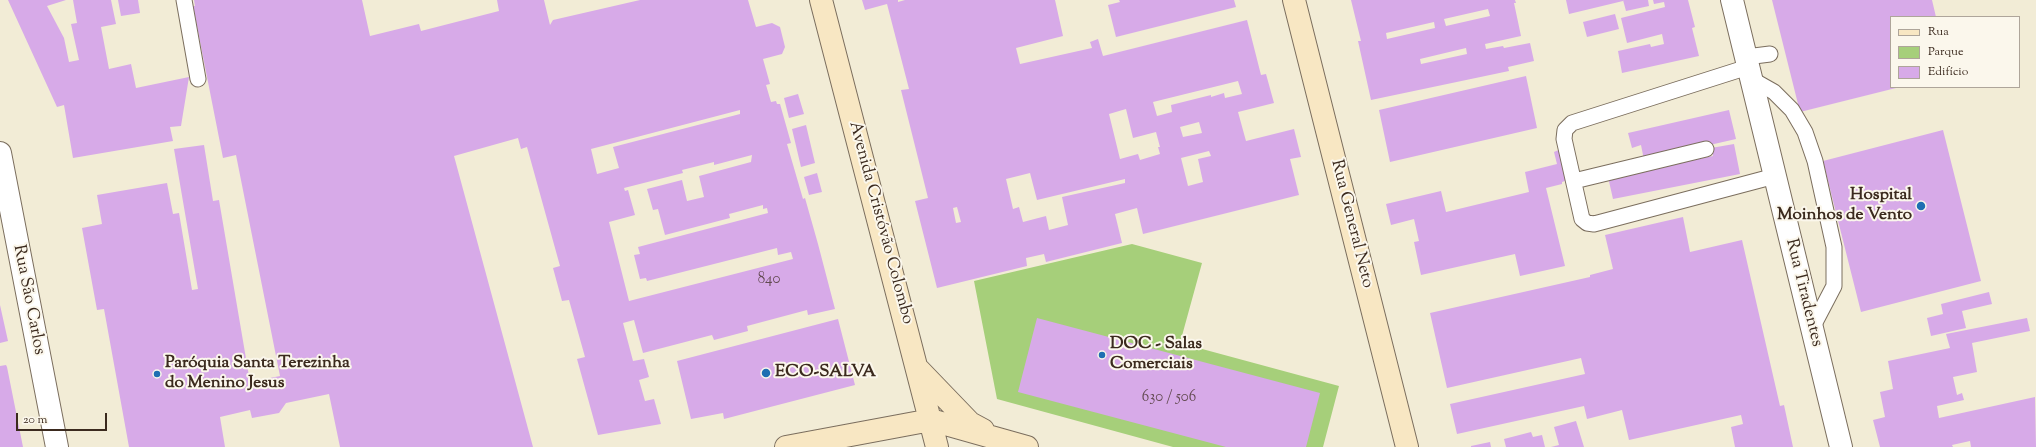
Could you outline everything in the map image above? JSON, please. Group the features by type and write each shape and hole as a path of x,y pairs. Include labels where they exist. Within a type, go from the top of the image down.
{"street":[{"name":"Avenida Cristóvão Colombo","path":"821,0 918,369 937,447"},
{"name":"Rua General Neto","path":"1294,0 1407,447"},
{"name":"Rua Tiradentes","path":"1732,0 1841,447"},
{"name":"Rua São Carlos","path":"0,153 57,447"},
{"path":"918,369 970,423 1001,440"},
{"path":"786,447 931,420 1027,447"}],"lane":[{"path":"184,0 198,79"},
{"path":"1770,54 1748,68 1572,123 1565,130 1564,139 1582,219 1587,223 1594,224 1775,176"},
{"path":"1748,68 1792,110 1805,132 1815,161 1834,247 1834,286 1812,328"},
{"path":"1574,181 1706,149"}],"green space":[{"path":"1132,244 1202,263 1180,343 1339,386 1323,447 1173,447 997,399 974,281"}],"building":[{"path":"8,0 66,0 47,6 64,38 69,62 79,60 71,24 77,23 73,0 111,0 116,24 101,27 109,69 131,64 136,88 189,77 181,126 170,127 173,141 73,158 64,105 57,107"},
{"path":"118,0 138,0 140,13 121,16"},
{"path":"194,0 362,0 370,36 419,24 421,31 499,11 497,0 544,0 550,25 553,20 640,0 748,0 756,27 772,23 780,27 785,47 782,54 763,59 770,84 766,85 771,102 776,101 777,104 780,104 791,143 787,144 803,199 805,198 835,309 808,315 807,310 747,326 748,331 714,340 712,335 643,353 634,320 623,323 633,361 644,359 649,377 639,380 645,401 654,399 661,424 598,435 577,359 585,357 569,300 562,301 553,268 560,266 527,147 521,149 518,138 454,156 533,447 340,447 329,394 286,403 279,413 252,418 250,410 220,417 225,447 129,447 104,309 97,310 82,228 102,224 97,195 167,183 173,214 179,213 192,290 198,289 174,149 204,145 213,201 219,200 250,382 280,376 236,155 223,158 193,6 195,6","holes":["740,110 740,114 613,147 619,168 597,174 591,149","752,155 751,162 699,176 704,197 687,201 682,180 647,189 653,210 658,209 665,235 730,218 729,214 763,205 763,209 767,208 768,213 638,247 640,254 634,255 640,279 646,278 647,281 777,248 778,255 791,252 793,259 629,301 609,222 635,215 628,190 625,191 624,188 683,173 682,170 714,162 714,165"]},
{"path":"862,0 898,0 898,2 905,0 1055,0 1063,36 1016,48 1020,64 1092,48 1090,42 1098,39 1103,56 1247,20 1261,75 1266,74 1274,103 1238,112 1246,141 1294,129 1301,157 1290,159 1299,195 1143,234 1137,208 1115,214 1122,243 1046,262 1044,254 1026,258 1027,266 937,288 915,201 928,198 901,90 909,89 887,4 865,10","holes":["1238,81 1242,94 1225,98 1224,93 1211,97 1211,95 1171,105 1172,112 1157,116 1153,102","1126,109 1133,138 1156,132 1160,147 1158,147 1160,154 1140,160 1138,154 1120,159 1109,114","1199,122 1202,133 1183,137 1180,127","1209,151 1211,156 1198,159 1203,182 1188,186 1181,158","1030,173 1037,200 1125,179 1125,183 1062,197 1068,225 1049,230 1046,216 1023,222 1019,207 1013,209 1006,179","957,207 961,222 956,223 953,208"]},
{"path":"1119,0 1234,0 1236,7 1116,37 1108,5 1120,2"},
{"path":"1351,0 1515,0 1516,3 1514,3 1521,36 1485,44 1486,49 1503,46 1504,48 1530,43 1534,61 1508,67 1509,71 1371,100 1358,41 1361,41","holes":["1488,9 1490,16 1446,26 1444,19","1434,22 1435,28 1387,39 1386,33","1466,48 1467,54 1421,64 1420,59"]},
{"path":"1566,0 1623,0 1623,1 1569,14"},
{"path":"1623,0 1648,0 1649,6 1626,11"},
{"path":"1653,0 1688,0 1695,27 1692,28 1699,56 1622,73 1618,51 1650,44 1651,47 1664,44 1662,34 1627,43 1621,18 1665,7 1664,2 1654,4"},
{"path":"1772,0 1932,0 1936,16 1890,16 1890,88 1896,88 1800,112"},
{"path":"1615,14 1619,29 1587,37 1583,22"},
{"path":"1526,76 1537,128 1390,162 1379,110"},
{"path":"798,94 804,114 789,118 784,98"},
{"path":"1729,110 1736,139 1644,160 1641,145 1632,148 1628,133"},
{"path":"806,125 815,163 801,167 792,129"},
{"path":"1943,130 1981,281 1861,312 1823,161"},
{"path":"1734,144 1740,174 1613,199 1608,177 1713,156 1711,148"},
{"path":"1563,148 1571,179 1562,182 1562,184 1546,188 1565,266 1520,276 1515,254 1421,275 1414,242 1419,241 1414,219 1391,225 1386,204 1441,191 1446,212 1529,192 1525,172 1557,164 1554,152"},
{"path":"817,173 822,192 809,195 804,177"},
{"path":"1683,217 1690,252 1742,240 1780,406 1784,405 1793,447 1735,447 1731,427 1743,424 1741,415 1629,440 1622,410 1587,419 1584,406 1457,434 1450,404 1585,374 1581,358 1447,388 1430,313 1590,277 1590,275 1613,269 1605,235"},
{"path":"1989,292 1992,304 1962,311 1966,328 1931,336 1927,318 1943,314 1941,304"},
{"path":"0,305 8,341 0,343"},
{"name":"DOC - Salas Comerciais","path":"1037,318 1320,393 1306,447 1226,447 1018,392"},
{"path":"2027,318 2030,331 1972,343 1977,372 1953,377 1957,395 1962,393 1964,400 1937,406 1939,418 2035,397 2036,447 1971,447 1970,441 1952,445 1953,447 1880,447 1873,420 1885,417 1880,392 1893,389 1888,361 1950,348 1946,334"},
{"name":"ECO-SALVA","path":"838,319 855,385 724,419 723,413 691,419 677,361"},
{"path":"6,365 23,447 0,447 0,366"},
{"path":"1576,421 1584,447 1551,447 1559,445 1554,427"},
{"path":"1531,432 1533,437 1542,435 1545,447 1506,447 1504,439"},
{"path":"1490,442 1491,447 1471,447 1471,446"}],"place":[{"name":"Hospital Moinhos de Vento","path":"1921,206"},
{"name":"DOC - Salas Comerciais","path":"1102,355"},
{"name":"ECO-SALVA","path":"766,373"},
{"name":"Paróquia Santa Terezinha do Menino Jesus","path":"157,374"}]}
